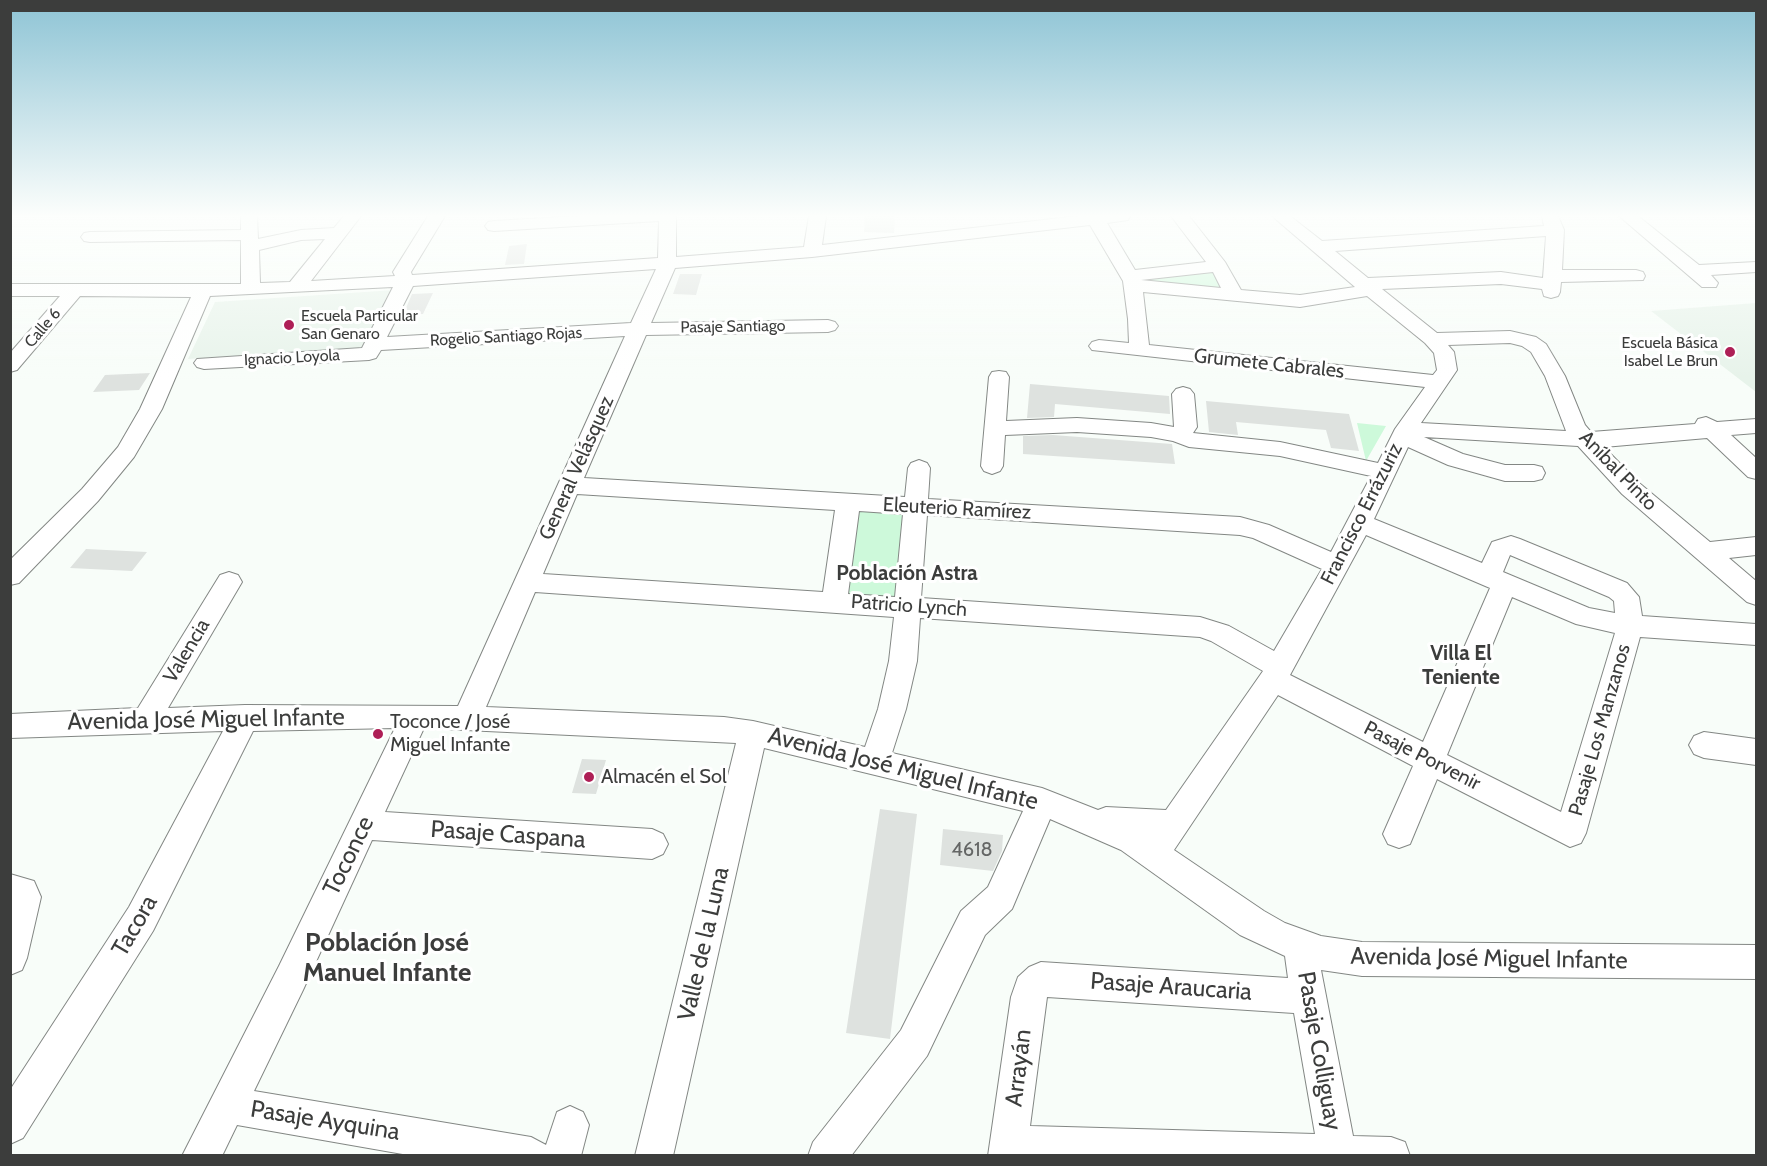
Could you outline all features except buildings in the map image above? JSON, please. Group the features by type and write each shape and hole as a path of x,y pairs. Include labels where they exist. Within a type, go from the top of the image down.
{"street":[{"path":"250,270 251,290"},
{"path":"295,288 309,270"},
{"path":"403,270 406,281"},
{"path":"10,290 251,290 569,270"},
{"name":"General Velásquez","path":"467,717 664,270"},
{"path":"1126,270 1132,281 1139,350"},
{"path":"1132,281 1193,270"},
{"path":"1221,270 1235,296"},
{"name":"Francisco Errázuriz","path":"1153,854 1277,673 1360,523 1410,424 1440,382 1448,364 1444,352 1432,339 1346,270"},
{"path":"1552,270 1552,285"},
{"path":"1694,270 1702,277 1738,270"},
{"path":"1132,281 1235,296 1300,302 1366,287 1501,278 1552,285 1636,276"},
{"path":"374,344 406,281"},
{"name":"Calle 6","path":"10,366 75,290"},
{"path":"10,576 90,495 126,452 151,409 204,291"},
{"name":"Pasaje Santiago","path":"638,329 828,326"},
{"name":"Rogelio Santiago Rojas","path":"374,344 638,329"},
{"name":"Aníbal Pinto","path":"1432,339 1510,337 1535,345 1543,351 1580,433 1630,488 1756,595"},
{"name":"Ignacio Loyola","path":"204,363 369,354 374,344"},
{"name":"Grumete Cabrales","path":"1099,346 1440,382"},
{"path":"992,466 999,377"},
{"path":"1179,435 1186,427 1183,394"},
{"path":"1534,473 1505,473 1456,460 1427,449 1414,441 1410,424 1580,433 1624,439 1708,426 1756,415"},
{"path":"995,428 1077,425 1151,430 1179,435 1189,440 1280,449 1325,457 1385,472"},
{"path":"1708,426 1756,426"},
{"path":"1708,426 1756,471"},
{"path":"875,761 899,685 909,606 919,468"},
{"name":"Eleuterio Ramírez","path":"569,485 1240,526 1260,531 1337,565"},
{"path":"834,602 848,502"},
{"path":"1360,523 1585,618 1630,626 1756,635"},
{"path":"1399,834 1430,761 1496,581 1501,548 1506,545 1515,547 1621,592 1627,600 1630,626"},
{"path":"1706,552 1756,546"},
{"name":"Valencia","path":"146,720 229,582"},
{"name":"Patricio Lynch","path":"526,582 1200,627 1220,633 1277,673"},
{"name":"Pasaje Los Manzanos","path":"1570,833 1630,626"},
{"name":"Pasaje Porvenir","path":"1277,673 1430,761 1570,833"},
{"name":"Avenida José Miguel Infante","path":"10,726 245,717 415,716 724,729 753,733 875,761 1042,802 1088,819 1153,854 1252,923 1300,947 1321,953 1362,959 1756,962"},
{"name":"Toconce","path":"201,1155 364,825 415,716"},
{"name":"Tacora","path":"10,1125 23,1087 145,912 245,717"},
{"name":"Valle de la Luna","path":"654,1155 753,733"},
{"path":"1704,745 1756,752"},
{"path":"827,1155 914,1043 973,923 1000,898 1042,802"},
{"path":"1088,819 1141,825 1174,823"},
{"name":"Pasaje Caspana","path":"364,825 652,844"},
{"path":"10,958 25,903 16,891"},
{"name":"Pasaje Colliguay","path":"1300,947 1338,1155"},
{"name":"Pasaje Araucaria","path":"1035,983 1048,978 1309,997"},
{"name":"Arrayán","path":"1008,1150 1028,997 1035,983"},
{"name":"Pasaje Ayquina","path":"227,1105 531,1155"},
{"path":"1008,1150 1391,1155"}],"shaded area":[{"name":"Escuela Particular San Genaro","path":"394,290 362,348 188,359 215,302"},
{"name":"Escuela Básica Isabel Le Brun","path":"1756,303 1756,392 1651,311"}],"green space":[{"path":"1216,270 1226,292 1139,283 1139,278"},
{"path":"1357,423 1386,426 1366,461"},
{"path":"858,509 908,513 899,598 846,594"}],"place":[{"name":"Escuela Particular San Genaro","path":"289,325"},
{"name":"Escuela Básica Isabel Le Brun","path":"1730,352"},
{"name":"Toconce / José Miguel Infante","path":"378,734"},
{"name":"Almacén el Sol","path":"589,777"}],"district":[{"name":"Población Astra","path":"907,574"},
{"name":"Villa El Teniente","path":"1461,666"},
{"name":"Población José Manuel Infante","path":"387,958"}]}
